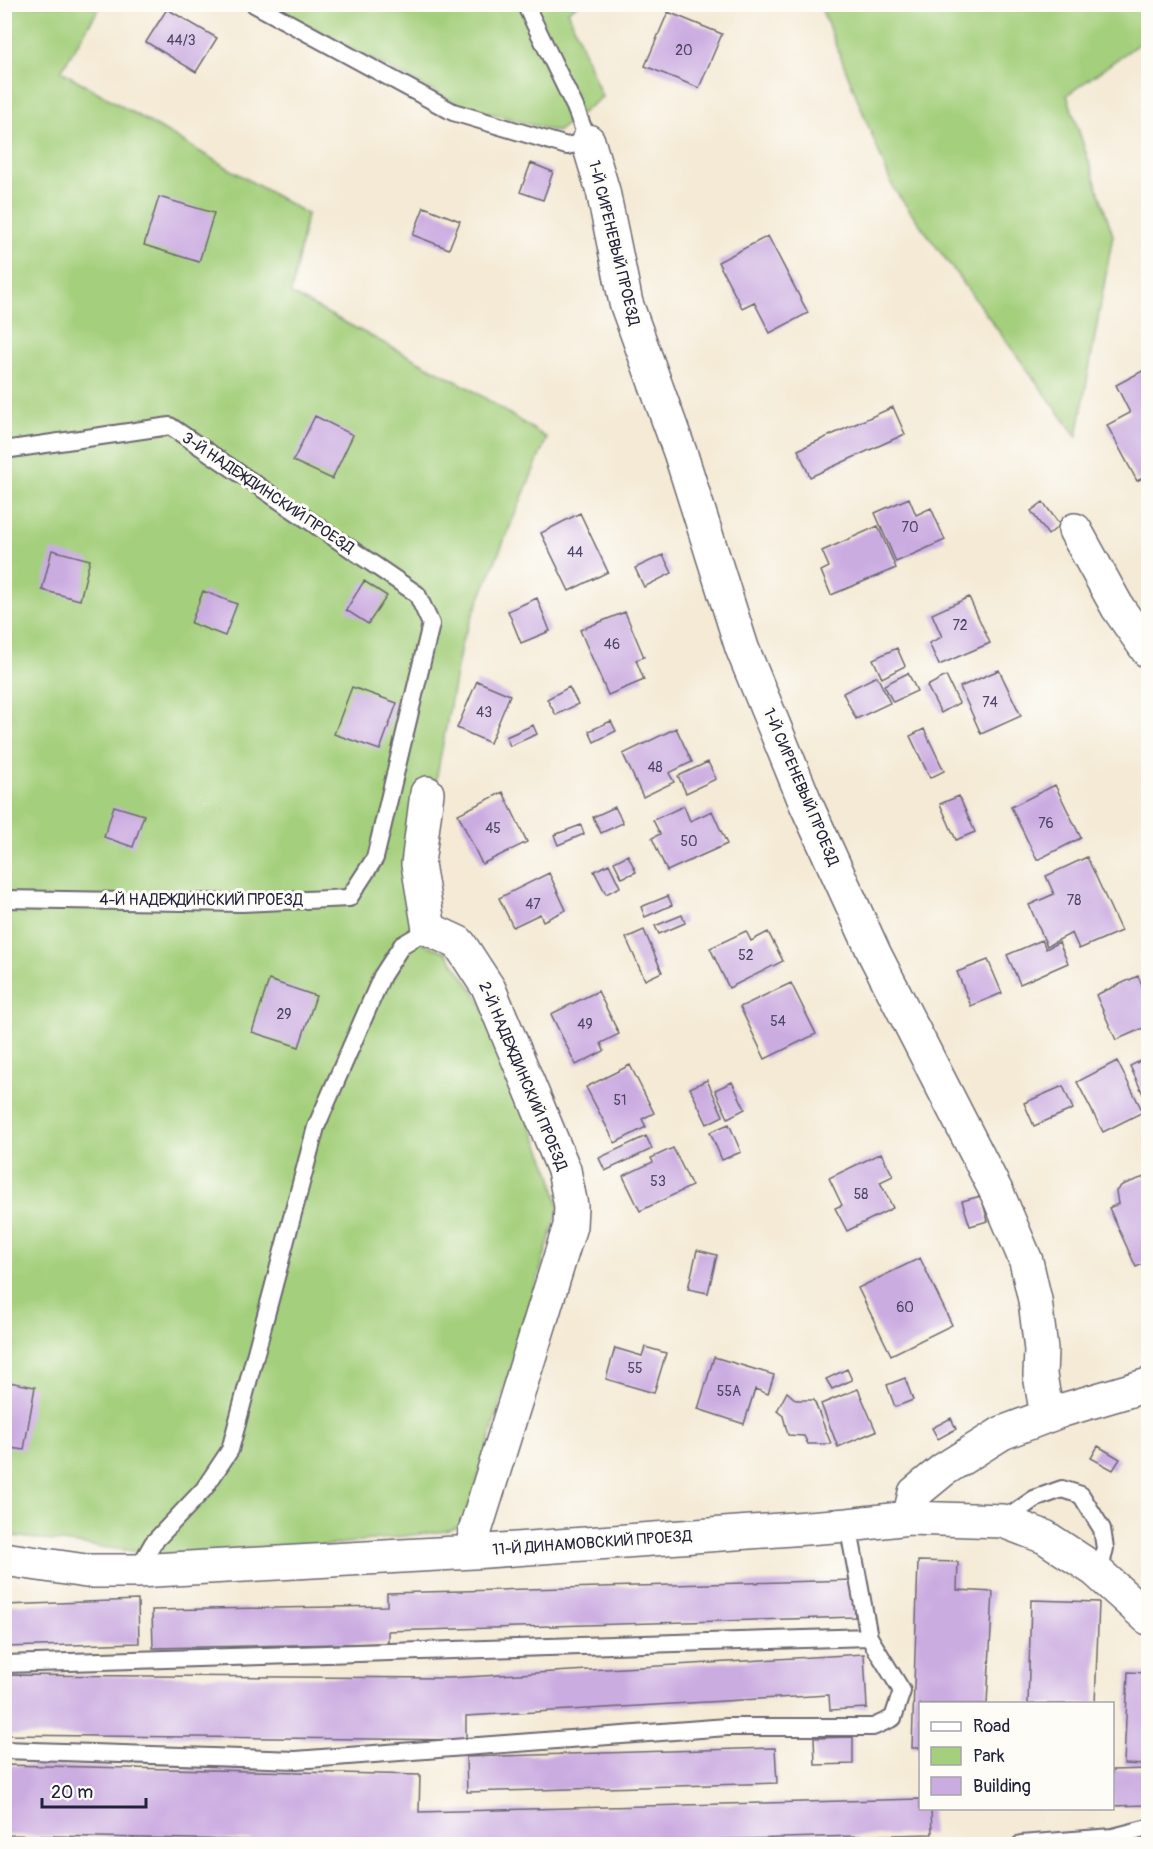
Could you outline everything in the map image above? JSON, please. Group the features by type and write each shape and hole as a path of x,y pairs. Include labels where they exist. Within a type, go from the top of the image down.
{"street":[{"name":"1-Й СИРЕНЕВЫЙ ПРОЕЗД","path":"588,141 603,191 626,303 681,455 742,648 806,804 875,955 999,1197 1026,1261 1035,1300 1041,1350 1040,1376 1047,1416"},
{"path":"1075,530 1118,608 1149,651"},
{"path":"427,794 418,864 429,929"},
{"name":"2-Й НАДЕЖДИНСКИЙ ПРОЕЗД","path":"429,929 459,943 489,989 564,1170 571,1206 570,1226 475,1531 473,1552"},
{"path":"909,1518 915,1493 943,1470 1002,1433 1047,1416 1149,1385"},
{"name":"11-Й ДИНАМОВСКИЙ ПРОЕЗД","path":"4,1559 86,1571 137,1571 473,1552 848,1525 909,1518 1003,1521 1045,1537 1095,1570 1149,1618"}],"lane":[{"path":"254,4 453,112 567,146 588,141 575,108 525,4"},
{"name":"3-Й НАДЕЖДИНСКИЙ ПРОЕЗД","path":"4,450 170,426 417,594 431,624 375,858"},
{"name":"4-Й НАДЕЖДИНСКИЙ ПРОЕЗД","path":"4,898 242,903 349,898 375,858"},
{"path":"137,1571 153,1543 204,1489 231,1450 316,1127 382,976 402,945 429,929"},
{"path":"1003,1521 1034,1499 1062,1489 1081,1496 1102,1529 1106,1548 1102,1561 1095,1570"},
{"path":"4,1750 296,1760 727,1727 873,1727 893,1718 902,1691 869,1637 848,1525"},
{"path":"4,1664 869,1637"},
{"path":"1021,1845 1113,1837 1149,1828"}],"green space":[{"path":"5,5 101,5 61,71 307,214 291,294 469,388 547,438 462,641 423,850 421,943 446,952 478,997 551,1174 559,1208 467,1514 459,1527 446,1531 322,1546 157,1554 5,1535"},
{"path":"267,5 577,5 568,11 602,97 557,132 458,104"},
{"path":"820,5 1148,5 1148,37 1067,95 1113,235 1077,437 893,188"}],"building":[{"path":"167,9 217,38 196,72 146,42"},
{"path":"668,12 722,34 699,88 645,66"},
{"path":"531,163 553,172 543,200 520,192"},
{"path":"159,197 214,213 199,262 144,245"},
{"path":"424,207 460,221 449,249 413,235"},
{"path":"768,236 808,313 770,333 754,302 742,308 718,262"},
{"path":"1148,368 1148,475 1137,481 1107,425 1130,413 1116,385"},
{"path":"893,407 905,434 810,477 798,450"},
{"path":"315,416 353,435 332,479 293,461"},
{"path":"909,498 916,515 931,508 945,540 896,562 875,513"},
{"path":"1043,502 1060,525 1048,535 1031,511"},
{"path":"580,513 608,572 569,591 541,533"},
{"path":"878,526 896,568 831,595 821,571 829,567 822,551"},
{"path":"52,550 90,560 80,600 42,590"},
{"path":"663,555 672,573 644,587 635,568"},
{"path":"364,581 387,596 368,624 346,610"},
{"path":"203,591 237,604 225,636 191,623"},
{"path":"969,597 990,643 939,665 929,643 942,637 932,614"},
{"path":"537,598 550,631 521,643 508,611"},
{"path":"625,612 644,657 636,660 644,680 608,695 580,630"},
{"path":"897,648 905,666 882,678 873,659"},
{"path":"999,670 1021,716 981,734 960,687"},
{"path":"908,673 917,691 893,702 884,685"},
{"path":"877,676 890,703 856,719 843,693"},
{"path":"946,676 959,703 941,713 927,686"},
{"path":"477,681 510,695 490,743 457,728"},
{"path":"352,687 397,703 380,750 334,734"},
{"path":"569,687 578,704 556,715 547,699"},
{"path":"611,721 616,731 594,742 589,731"},
{"path":"533,725 537,734 510,746 506,737"},
{"path":"676,728 692,762 669,773 674,782 643,797 623,754"},
{"path":"924,729 944,771 930,778 910,736"},
{"path":"708,762 716,779 686,793 678,776"},
{"path":"1055,785 1081,838 1037,860 1011,807"},
{"path":"503,792 527,842 482,864 458,814"},
{"path":"959,796 975,832 956,840 940,804"},
{"path":"114,806 144,815 133,847 104,837"},
{"path":"684,806 690,821 712,811 727,844 667,871 652,838 660,834 653,820"},
{"path":"615,807 623,823 601,833 593,817"},
{"path":"581,825 584,834 558,845 554,835"},
{"path":"628,855 636,872 622,878 614,862"},
{"path":"1087,857 1121,931 1079,949 1072,933 1047,946 1029,905 1054,894 1046,876"},
{"path":"609,864 620,887 606,894 594,871"},
{"path":"549,873 566,910 543,921 540,914 513,927 499,898"},
{"path":"668,896 672,905 645,917 641,907"},
{"path":"682,915 685,923 659,934 655,926"},
{"path":"644,930 662,972 645,980 626,938"},
{"path":"746,931 751,941 768,932 783,961 729,988 710,948"},
{"path":"1042,940 1046,949 1059,942 1068,963 1020,984 1007,955"},
{"path":"988,960 1002,993 971,1006 957,972"},
{"path":"1138,976 1148,1000 1148,1026 1116,1040 1096,995"},
{"path":"269,980 316,996 299,1047 252,1032"},
{"path":"791,983 816,1034 765,1059 740,1007"},
{"path":"598,991 619,1034 601,1043 604,1051 576,1065 551,1014"},
{"path":"1148,1057 1148,1105 1130,1066"},
{"path":"1117,1061 1143,1112 1103,1132 1077,1082"},
{"path":"630,1065 654,1113 642,1119 646,1127 615,1143 586,1087"},
{"path":"707,1080 723,1116 707,1124 690,1088"},
{"path":"732,1082 745,1109 728,1118 715,1090"},
{"path":"1063,1086 1073,1109 1034,1126 1024,1103"},
{"path":"729,1124 741,1152 722,1160 710,1132"},
{"path":"646,1136 652,1149 605,1171 599,1158"},
{"path":"673,1148 692,1186 640,1211 623,1176 653,1162 651,1158"},
{"path":"881,1153 893,1176 880,1182 893,1208 847,1231 835,1208 842,1205 829,1178"},
{"path":"1144,1177 1148,1179 1148,1262 1136,1267 1109,1208 1118,1204 1116,1191 1122,1185"},
{"path":"981,1196 988,1221 970,1226 962,1201"},
{"path":"697,1250 717,1255 708,1293 688,1289"},
{"path":"920,1258 952,1325 891,1355 858,1288"},
{"path":"645,1347 666,1353 654,1393 606,1379 615,1348 642,1356"},
{"path":"714,1357 774,1375 768,1394 755,1389 744,1424 698,1409"},
{"path":"847,1369 852,1380 832,1389 826,1379"},
{"path":"905,1378 913,1400 895,1407 887,1385"},
{"path":"4,1381 35,1387 24,1450 4,1447"},
{"path":"858,1389 876,1431 838,1447 821,1404"},
{"path":"787,1392 796,1400 814,1400 831,1444 808,1444 804,1436 788,1435 783,1416 777,1411"},
{"path":"951,1418 956,1429 938,1439 932,1428"},
{"path":"1098,1446 1120,1459 1113,1470 1091,1458"},
{"path":"918,1561 958,1562 957,1590 993,1592 987,1702 919,1702 919,1748 912,1748"},
{"path":"854,1580 855,1617 388,1631 388,1643 153,1648 152,1610 387,1606 387,1593"},
{"path":"138,1600 139,1643 5,1647 5,1605"},
{"path":"1031,1600 1099,1602 1095,1702 1028,1702"},
{"path":"864,1654 867,1708 830,1710 829,1695 466,1716 466,1740 4,1735 4,1675 449,1678"},
{"path":"1128,1672 1148,1673 1148,1765 1124,1764"},
{"path":"853,1737 853,1764 815,1765 814,1738"},
{"path":"775,1748 777,1783 467,1792 466,1757"},
{"path":"4,1765 420,1775 419,1812 919,1799 919,1810 931,1810 932,1834 550,1844 287,1844 287,1841 4,1835"},
{"path":"1148,1769 1148,1805 1114,1806 1114,1770"}]}
